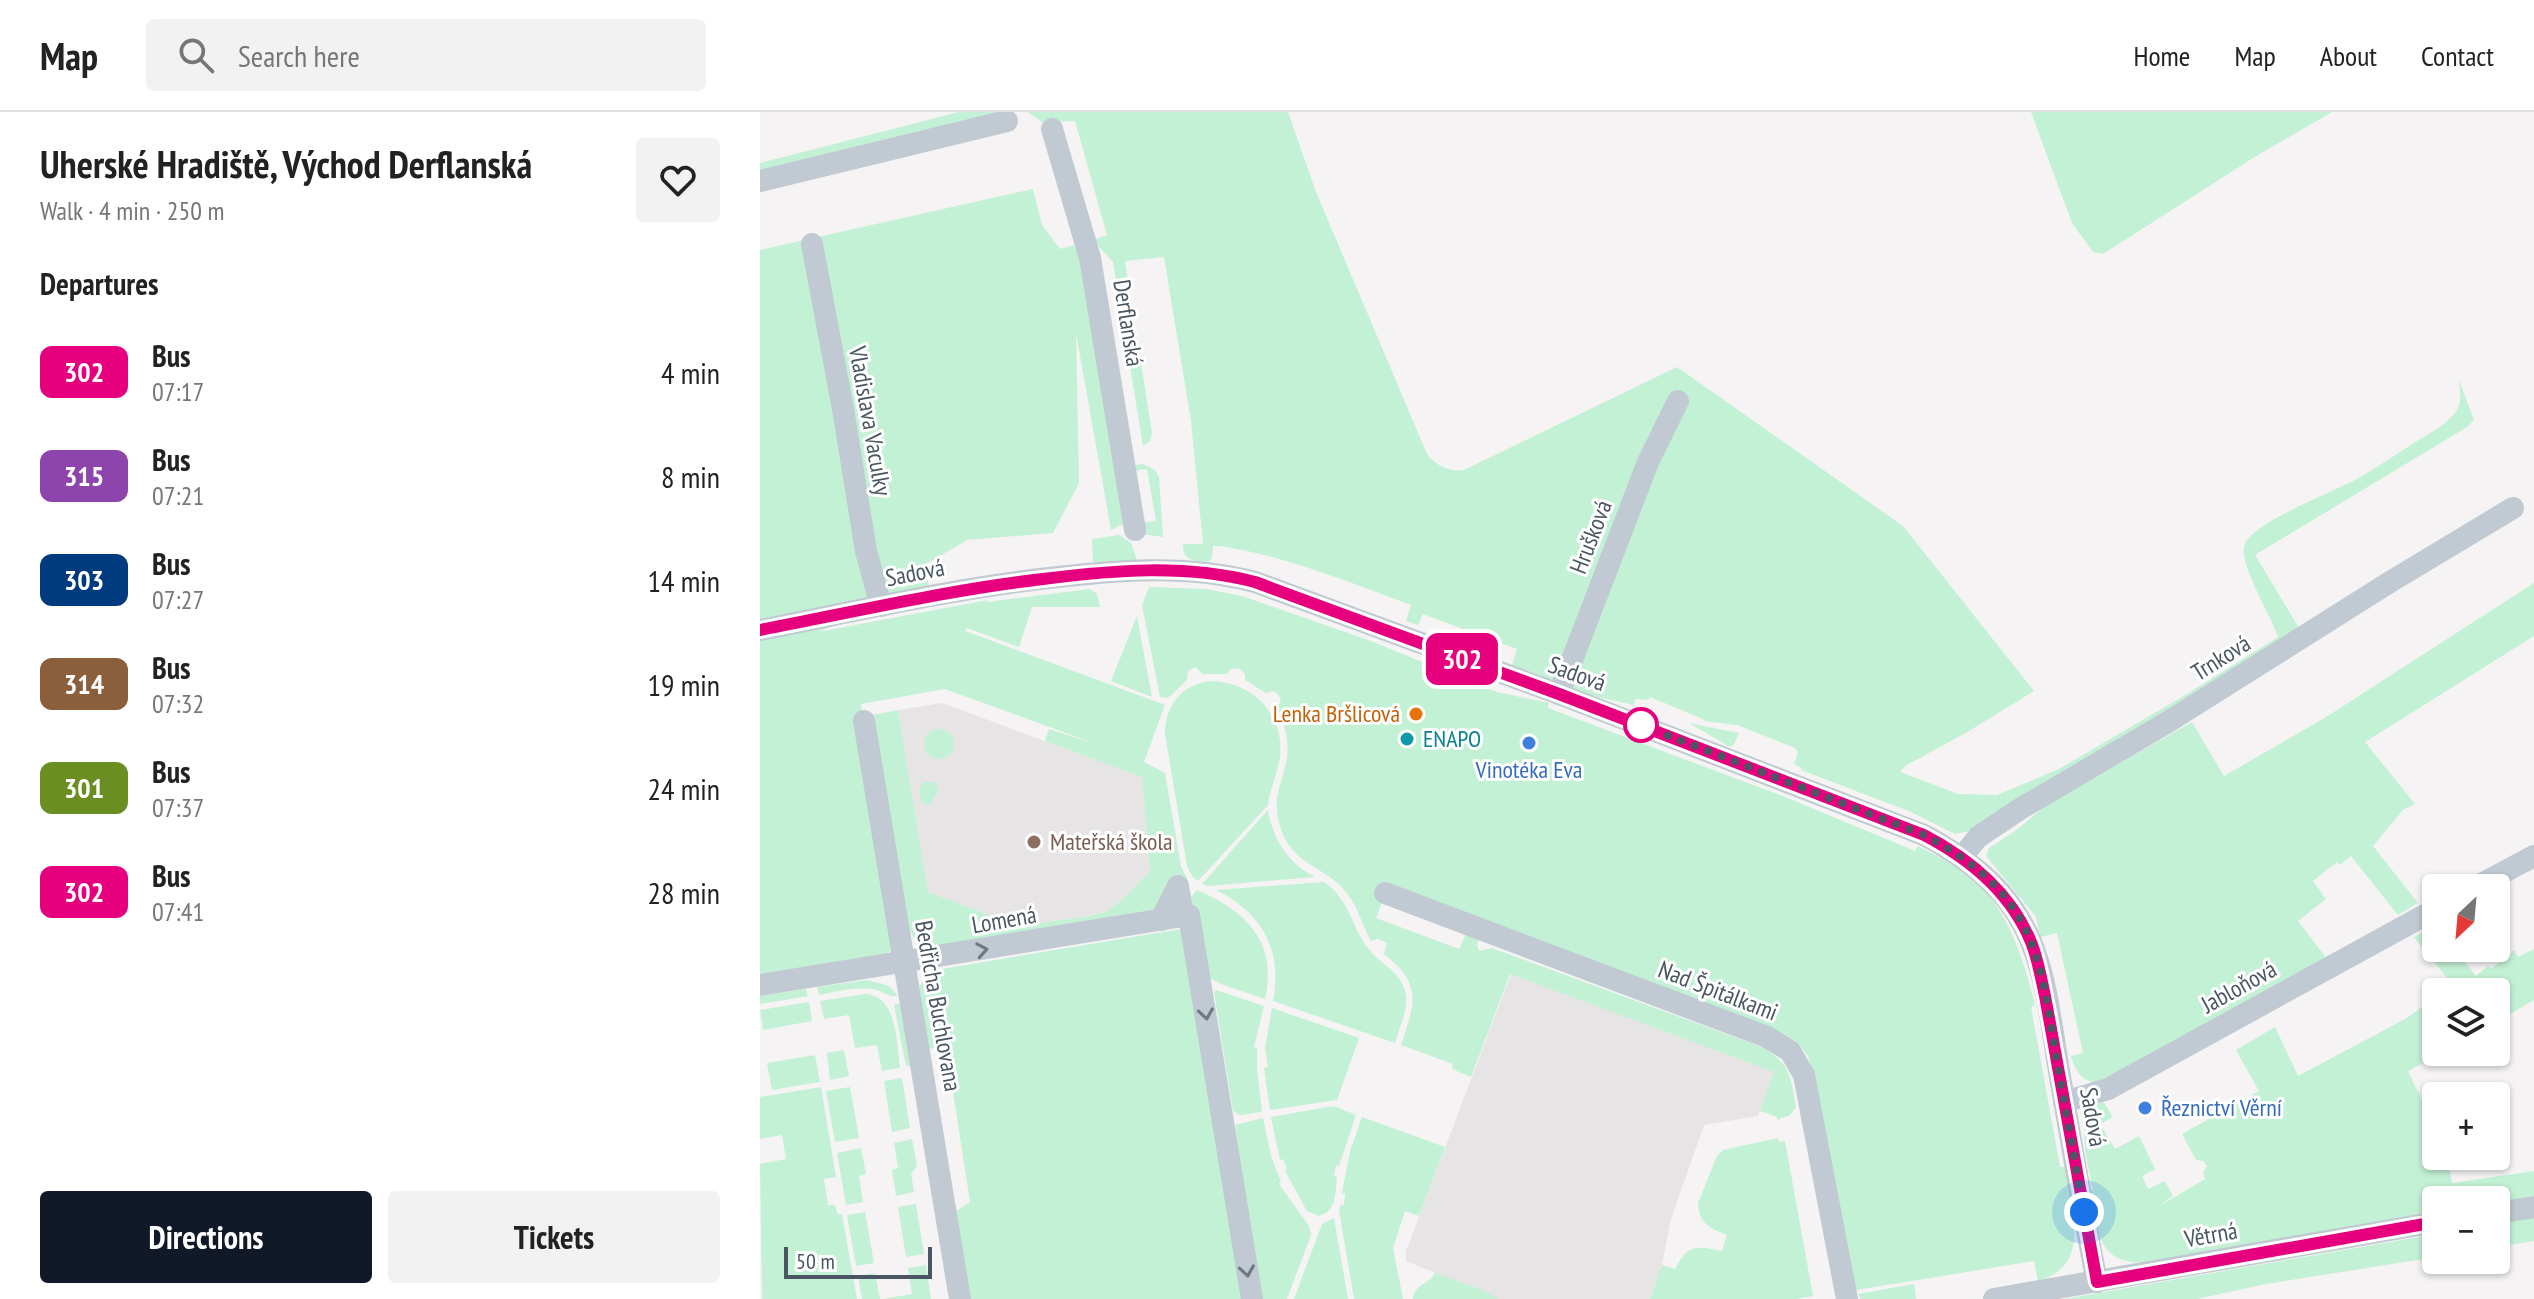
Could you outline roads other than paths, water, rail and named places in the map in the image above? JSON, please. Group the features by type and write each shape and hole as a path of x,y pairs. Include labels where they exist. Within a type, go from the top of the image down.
{"street":[{"path":"760,181 1007,121"},
{"name":"Derflanská","path":"1052,129 1090,258 1135,530"},
{"name":"Vladislava Vaculky","path":"812,244 866,551 881,606"},
{"name":"Hrušková","path":"1559,694 1648,462 1678,401"},
{"name":"Trnková","path":"1962,857 1978,837 2020,809 2168,722 2513,508"},
{"name":"Sadová","path":"760,630 987,585 1142,569 1212,573 1255,582 1559,694 1924,835 1962,857 1980,872 2010,903 2031,942 2045,996 2097,1282"},
{"name":"Bedřicha Buchlovana","path":"864,721 960,1299"},
{"path":"2500,874 2534,856"},
{"name":"Nad Špitálkami","path":"1385,893 1767,1037 1790,1051 1804,1075 1847,1299"},
{"name":"Lomená","path":"760,985 1189,915 1252,1299"},
{"name":"Jabloňová","path":"2064,1102 2108,1089 2422,917"},
{"path":"2510,1211 2534,1207"},
{"name":"Větrná","path":"1994,1299 2422,1224"}],"place":[{"name":"Lenka Bršlicová","path":"1416,714"},
{"name":"ENAPO","path":"1407,739"},
{"name":"Vinotéka Eva","path":"1529,743"},
{"name":"Mateřská škola","path":"1034,842"},
{"name":"Řeznictví Věrní","path":"2145,1108"}]}
